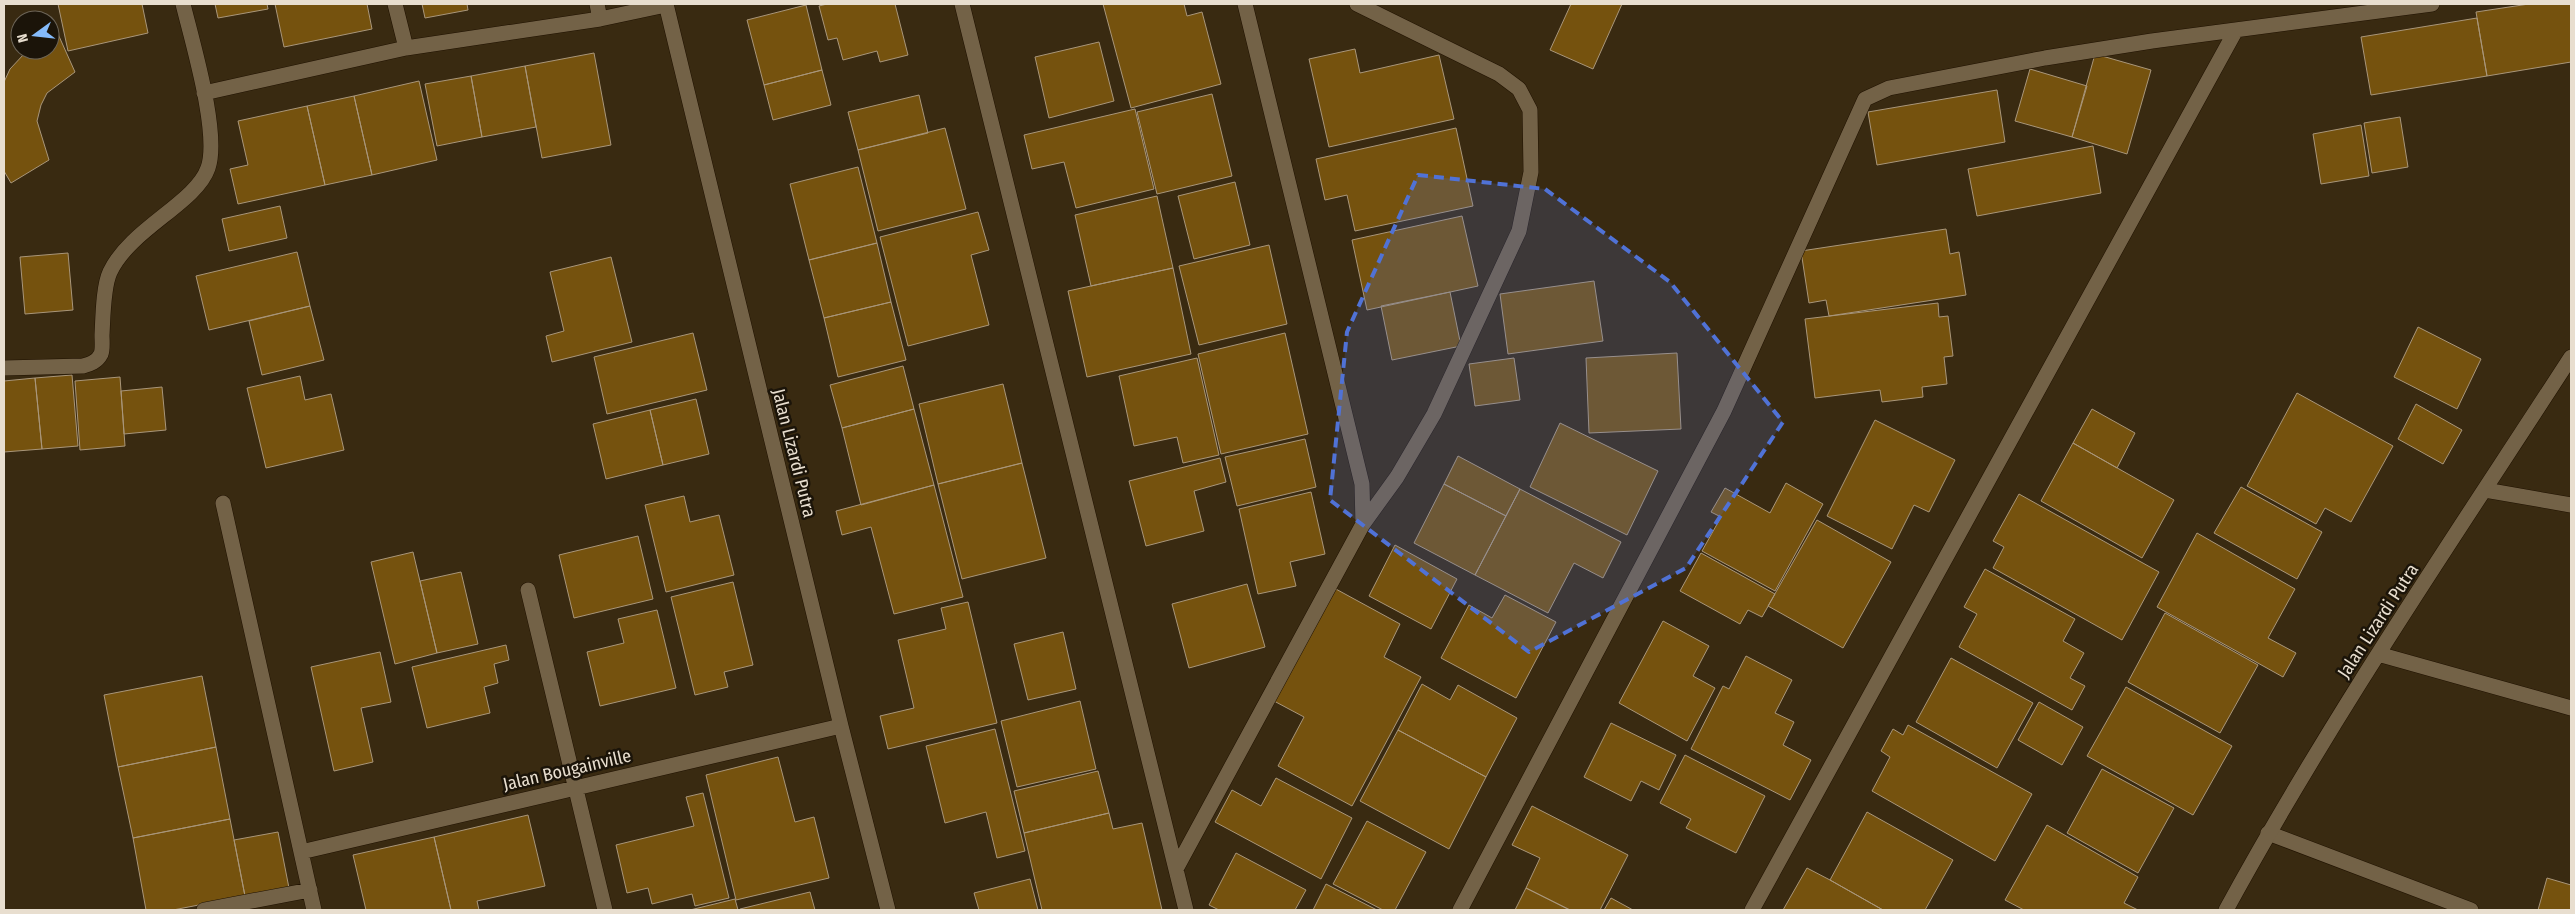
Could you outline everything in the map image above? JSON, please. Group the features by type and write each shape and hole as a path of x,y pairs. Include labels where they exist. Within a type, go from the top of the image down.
{"street":[{"path":"4,368 83,366 94,362 101,354 103,313 110,272 129,243 194,189 208,168 211,134 204,92 183,4"},
{"path":"395,4 406,48"},
{"path":"597,4 600,19"},
{"path":"204,92 406,48 600,19 666,4"},
{"name":"Jalan Lizardi Putra","path":"666,4 841,726 888,910"},
{"path":"962,4 1186,910"},
{"path":"1245,4 1362,484 1363,524"},
{"path":"1176,869 1363,524 1397,477 1434,414 1519,232 1531,172 1530,110 1519,89 1499,74 1357,4"},
{"path":"1460,910 1724,411 1866,99 1889,88 2046,58 2432,4"},
{"path":"1752,910 2236,30"},
{"name":"Jalan Lizardi Putra","path":"2226,910 2268,832 2378,654 2571,357"},
{"path":"2485,490 2571,505"},
{"path":"223,503 314,910"},
{"path":"528,590 605,910"},
{"path":"2378,654 2571,708"},
{"name":"Jalan Bougainville","path":"301,852 841,726"},
{"path":"2268,832 2471,910"},
{"path":"204,910 310,890"}],"highlighted area":[{"path":"1418,175 1545,189 1670,282 1783,422 1686,568 1529,652 1330,500 1347,332"}],"building":[{"path":"58,4 142,4 148,33 68,51"},
{"path":"215,4 267,4 268,9 218,18"},
{"path":"275,4 367,4 372,29 284,47"},
{"path":"422,4 467,4 468,10 425,18"},
{"path":"827,4 895,4 908,55 880,62 877,51 843,60 837,38 828,40 819,6"},
{"path":"1103,4 1184,4 1187,16 1202,12 1221,84 1131,108"},
{"path":"1571,4 1622,4 1593,69 1550,50"},
{"path":"2529,4 2571,4 2571,62 2487,76 2476,12"},
{"path":"806,5 822,70 764,85 747,20"},
{"path":"2477,18 2487,76 2371,95 2361,37"},
{"path":"60,38 75,72 47,93 41,105 37,121 49,160 11,183 4,171 4,82 10,69 18,60 60,60"},
{"path":"1099,42 1114,101 1049,118 1035,57"},
{"path":"1355,49 1360,73 1439,55 1454,119 1329,147 1309,59"},
{"path":"594,53 611,145 542,158 525,66"},
{"path":"2095,54 2151,70 2127,154 2072,137"},
{"path":"525,66 536,127 482,137 471,76"},
{"path":"2030,69 2087,86 2072,137 2015,121"},
{"path":"822,70 831,105 773,120 764,85"},
{"path":"471,76 482,137 437,146 425,84"},
{"path":"419,81 437,160 372,175 354,96"},
{"path":"1997,90 2005,142 1877,165 1868,112"},
{"path":"1212,94 1232,176 1157,194 1137,112"},
{"path":"919,95 928,133 858,150 848,112"},
{"path":"354,96 372,175 325,185 307,106"},
{"path":"307,106 325,185 238,204 230,169 248,165 238,121"},
{"path":"1135,109 1154,189 1076,208 1064,162 1032,169 1024,135"},
{"path":"2400,117 2408,167 2372,173 2364,123"},
{"path":"2361,125 2369,176 2321,184 2313,134"},
{"path":"945,128 966,209 878,231 858,150"},
{"path":"1456,128 1473,206 1355,231 1347,195 1325,200 1316,159"},
{"path":"2093,146 2101,193 1977,216 1968,169"},
{"path":"858,167 877,243 809,260 790,184"},
{"path":"1235,182 1250,245 1194,259 1178,196"},
{"path":"1157,196 1173,268 1091,286 1075,215"},
{"path":"280,206 287,238 229,251 222,219"},
{"path":"978,212 989,250 971,255 989,325 908,346 880,237"},
{"path":"1462,216 1478,286 1367,310 1352,240"},
{"path":"1946,229 1950,254 1959,252 1966,295 1829,316 1826,300 1809,303 1801,251"},
{"path":"877,243 891,302 824,318 809,260"},
{"path":"1269,245 1287,324 1199,345 1179,266"},
{"path":"297,252 310,306 209,330 196,276"},
{"path":"68,253 73,310 25,314 20,257"},
{"path":"611,257 632,342 552,362 546,336 564,331 550,272"},
{"path":"1173,268 1191,354 1087,377 1068,291"},
{"path":"1594,281 1603,341 1508,354 1500,294"},
{"path":"1450,292 1461,346 1392,360 1381,306"},
{"path":"891,302 906,360 838,377 824,318"},
{"path":"1938,303 1939,317 1948,316 1953,356 1944,357 1947,384 1922,387 1923,397 1882,402 1880,390 1815,398 1805,319"},
{"path":"310,306 324,360 262,375 249,321"},
{"path":"2418,327 2481,359 2457,409 2394,377"},
{"path":"693,333 707,390 607,414 594,357"},
{"path":"1285,333 1308,434 1221,454 1198,354"},
{"path":"1677,353 1681,429 1589,433 1586,358"},
{"path":"1197,358 1219,455 1183,463 1177,437 1134,446 1119,376"},
{"path":"1514,358 1520,400 1475,406 1469,364"},
{"path":"903,366 914,409 842,428 830,385"},
{"path":"72,375 78,446 42,449 35,378"},
{"path":"300,376 305,400 331,394 344,450 266,468 247,388"},
{"path":"120,377 125,446 80,450 75,381"},
{"path":"35,378 42,449 4,452 4,381"},
{"path":"1003,384 1022,463 938,484 919,404"},
{"path":"162,387 166,430 124,434 121,391"},
{"path":"2297,393 2393,446 2351,522 2325,508 2316,524 2247,486"},
{"path":"696,399 709,454 663,465 650,410"},
{"path":"2416,404 2462,430 2443,464 2398,439"},
{"path":"914,409 934,485 861,505 842,428"},
{"path":"2092,409 2135,433 2117,468 2073,443"},
{"path":"650,410 663,465 606,479 593,424"},
{"path":"1875,420 1955,460 1929,512 1914,505 1892,549 1827,516"},
{"path":"1560,423 1658,471 1627,535 1530,487"},
{"path":"1305,439 1316,487 1237,506 1225,457"},
{"path":"2073,443 2174,500 2142,558 2041,501"},
{"path":"1458,456 1520,489 1506,516 1444,484"},
{"path":"1220,458 1226,482 1194,491 1204,531 1146,546 1129,481"},
{"path":"1022,463 1046,558 962,579 938,484"},
{"path":"1786,483 1823,504 1775,591 1702,551 1721,517 1711,512 1725,488 1770,513"},
{"path":"1444,484 1506,516 1475,575 1414,543"},
{"path":"934,485 963,597 894,614 871,527 842,535 836,511"},
{"path":"2241,487 2322,532 2297,579 2214,533"},
{"path":"1520,489 1621,542 1603,578 1574,563 1548,613 1475,575"},
{"path":"1311,492 1325,554 1290,562 1296,586 1258,594 1239,509"},
{"path":"2019,494 2159,572 2122,640 1993,568 2004,547 1993,541"},
{"path":"684,496 690,522 719,515 734,575 666,592 645,505"},
{"path":"1817,520 1891,562 1843,648 1768,606"},
{"path":"2197,533 2295,589 2268,638 2296,653 2283,677 2157,607"},
{"path":"638,536 653,599 574,618 559,555"},
{"path":"1395,545 1457,579 1431,629 1369,596"},
{"path":"413,552 437,653 395,664 371,562"},
{"path":"1701,553 1775,594 1762,617 1748,610 1740,624 1680,591"},
{"path":"1985,569 2075,619 2063,641 2084,653 2070,678 2085,686 2072,710 1959,647 1977,614 1964,607"},
{"path":"461,572 478,644 437,653 420,581"},
{"path":"733,582 753,665 724,672 728,687 695,695 671,597"},
{"path":"1247,584 1265,647 1189,668 1172,604"},
{"path":"1334,588 1400,624 1384,657 1421,677 1352,806 1278,766 1304,717 1274,701"},
{"path":"1505,595 1556,622 1516,698 1441,658 1469,605 1492,618"},
{"path":"968,602 997,723 888,749 880,716 914,708 898,640 946,629 941,608"},
{"path":"657,610 676,688 600,706 587,652 624,643 618,619"},
{"path":"2165,613 2258,665 2220,733 2128,682"},
{"path":"1663,621 1709,646 1693,676 1715,688 1687,741 1619,703"},
{"path":"1063,632 1076,689 1028,700 1014,644"},
{"path":"506,645 509,660 494,664 498,683 484,687 490,713 427,728 412,667"},
{"path":"380,652 391,702 361,708 373,762 334,771 311,667"},
{"path":"1746,656 1792,680 1775,713 1794,722 1783,745 1811,760 1790,800 1691,749 1723,686 1729,689"},
{"path":"1951,658 2033,703 1997,768 1916,722"},
{"path":"202,676 216,747 118,767 104,695"},
{"path":"1422,684 1450,700 1458,685 1517,718 1486,777 1398,730"},
{"path":"2126,687 2232,746 2193,815 2087,756"},
{"path":"1080,701 1096,769 1017,787 1001,721"},
{"path":"2039,702 2083,727 2062,765 2018,740"},
{"path":"1611,723 1676,755 1659,790 1641,781 1631,801 1584,777"},
{"path":"1908,725 2032,794 1995,861 1872,791 1890,757 1881,751 1893,729 1903,735"},
{"path":"995,729 1025,851 997,858 986,812 945,823 926,746"},
{"path":"1398,730 1486,777 1449,849 1360,801"},
{"path":"216,747 230,819 133,838 118,767"},
{"path":"1685,755 1765,796 1736,853 1686,828 1691,819 1660,803"},
{"path":"778,757 795,822 814,817 829,878 736,900 706,775"},
{"path":"2102,769 2174,808 2138,873 2067,833"},
{"path":"1098,771 1109,813 1024,833 1014,791"},
{"path":"1276,778 1352,818 1321,879 1215,822 1232,790 1261,806"},
{"path":"703,793 729,898 695,906 692,894 652,904 648,888 627,893 616,845 694,826 686,797"},
{"path":"1532,806 1628,855 1600,910 1570,910 1526,888 1540,858 1512,845"},
{"path":"1867,812 1953,860 1925,910 1883,910 1830,880"},
{"path":"1109,813 1113,829 1142,823 1162,910 1042,910 1024,833"},
{"path":"528,815 545,886 477,901 479,910 451,910 434,837"},
{"path":"230,819 245,896 173,910 146,910 133,838"},
{"path":"1367,821 1426,852 1395,910 1383,910 1333,884"},
{"path":"2047,825 2138,877 2124,903 2138,910 2024,910 2005,900"},
{"path":"278,832 289,888 245,896 234,840"},
{"path":"434,837 451,910 366,910 353,855"},
{"path":"1236,853 1306,890 1295,910 1219,910 1209,905"},
{"path":"1807,868 1830,880 1883,910 1783,910"},
{"path":"2547,878 2571,885 2571,910 2538,910"},
{"path":"1030,879 1038,910 979,910 974,893"},
{"path":"1326,884 1377,910 1313,910"},
{"path":"1526,888 1570,910 1515,910"},
{"path":"810,892 815,910 740,910 740,909"},
{"path":"1611,898 1633,910 1604,910"},
{"path":"735,899 738,910 690,910"}]}
